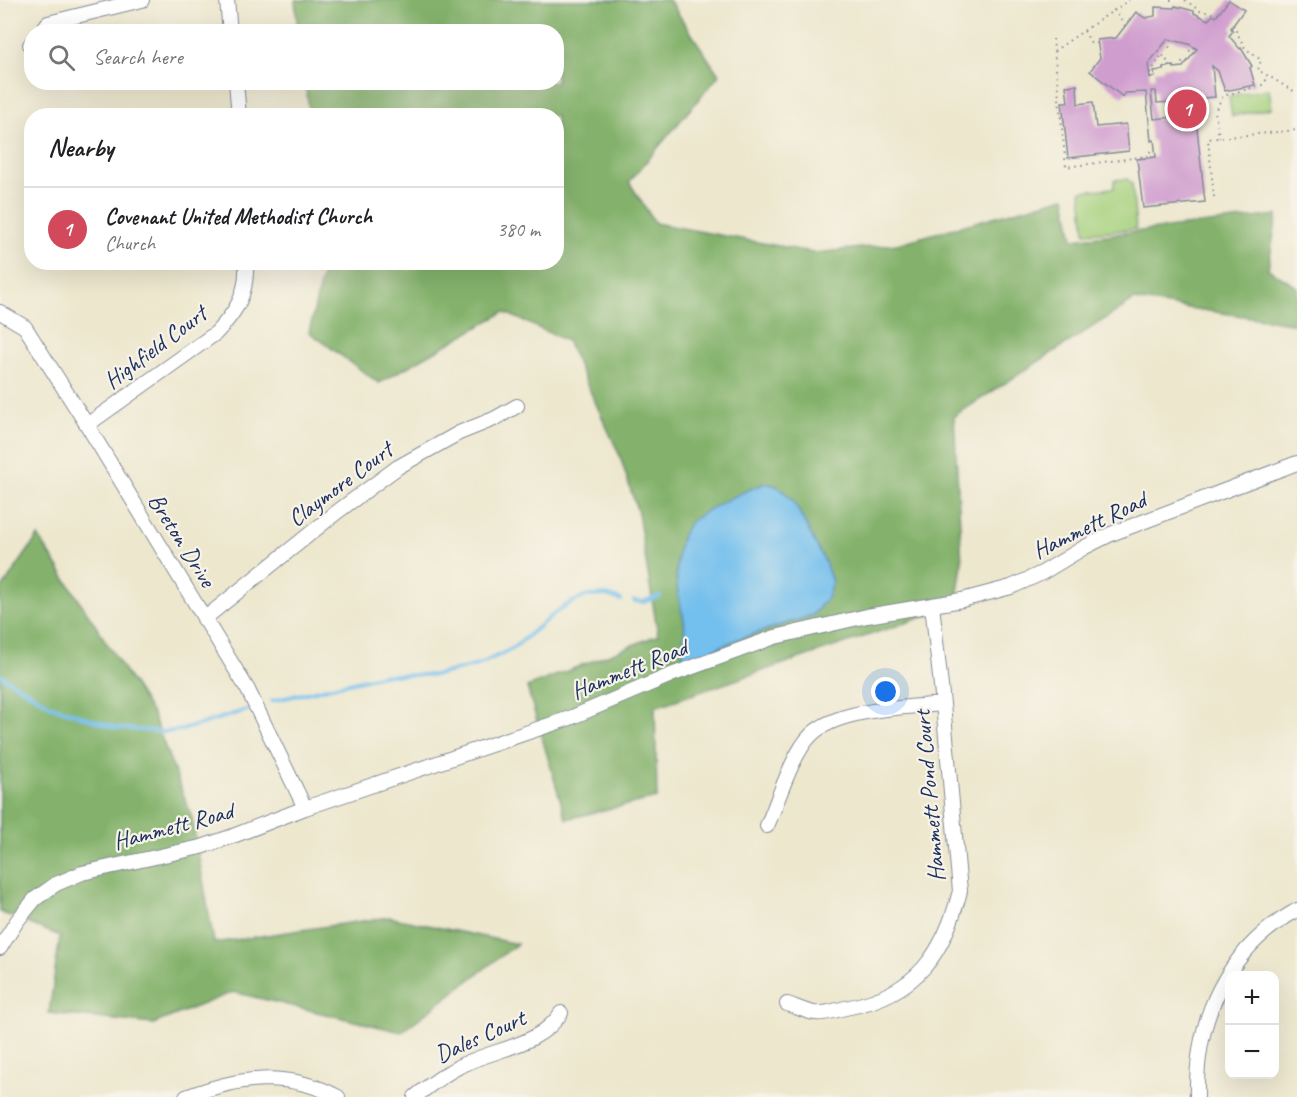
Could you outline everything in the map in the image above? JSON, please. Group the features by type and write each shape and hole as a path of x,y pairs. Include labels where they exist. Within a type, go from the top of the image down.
{"street":[{"path":"47,24 142,0"},
{"path":"227,0 230,24"},
{"path":"237,90 238,108"},
{"name":"Highfield Court","path":"87,425 216,333 233,315 243,295 245,270"},
{"name":"Breton Drive","path":"0,312 25,327 87,425 248,690 305,808"},
{"name":"Claymore Court","path":"204,619 328,519 398,467 459,433 494,419 517,406"},
{"name":"Hammett Road","path":"0,948 17,921 36,899 64,879 94,870 201,847 305,808 570,718 670,675 775,637 867,616 962,600 1011,587 1042,573 1111,534 1297,464"},
{"name":"Hammett Pond Court","path":"787,1004 815,1013 864,1004 895,993 921,972 942,944 954,917 960,891 932,605"},
{"path":"767,826 796,757 809,736 825,723 849,715 943,704"},
{"path":"1197,1097 1199,1050 1204,1028 1221,985 1251,946 1267,930 1297,910"},
{"name":"Dales Court","path":"415,1097 455,1068 533,1038 551,1026 561,1013"},
{"path":"186,1097 236,1081 261,1079 300,1083 338,1097"}],"path":[{"path":"1054,52 1129,0"},
{"path":"1185,0 1200,11 1218,14"},
{"path":"1114,10 1125,26"},
{"path":"1233,25 1245,48 1261,60 1258,70 1297,93"},
{"path":"1084,31 1091,43 1098,43"},
{"path":"1053,39 1066,166 1148,156 1149,152 1155,149"},
{"path":"1164,43 1172,49"},
{"path":"1189,51 1196,48"},
{"path":"1158,52 1166,58 1169,66"},
{"path":"1150,73 1162,55"},
{"path":"1166,58 1171,56"},
{"path":"1182,62 1183,67"},
{"path":"1219,139 1215,111 1223,96 1262,85 1269,77"},
{"path":"1214,197 1208,139 1297,130"}],"green space":[{"path":"295,0 669,0 719,75 629,182 655,223 816,253 897,244 1065,197 1073,239 1277,215 1268,269 1297,287 1297,324 1134,300 954,416 962,564 956,606 655,707 657,798 566,819 527,687 658,635 638,513 620,456 567,341 504,312 379,383 309,332 323,270 564,270 564,108 309,108 306,90 564,90 564,24 297,24"},
{"path":"1269,89 1272,108 1232,116 1229,96"},
{"path":"1127,179 1132,184 1136,229 1085,233 1081,191 1114,188 1114,180"},
{"path":"38,536 153,715 192,818 214,943 389,917 517,944 401,1032 233,992 153,1024 49,1013 60,936 0,912 0,591"}],"water":[{"path":"766,483 779,487 794,502 825,562 832,582 827,598 813,615 736,640 698,660 689,660 682,653 685,624 678,596 677,577 678,551 686,528 699,515"}],"building":[{"path":"1229,0 1244,10 1231,28 1233,31 1229,36 1241,48 1252,66 1250,68 1255,85 1225,91 1218,71 1212,66 1215,97 1191,99 1192,115 1195,114 1196,119 1205,202 1143,208 1137,159 1156,157 1154,140 1151,141 1146,92 1125,93 1123,97 1090,71 1100,58 1097,40 1116,38 1136,12 1145,18 1155,16 1155,7 1174,8 1175,6 1194,11 1208,20 1213,15 1216,17","holes":["1168,39 1189,44 1197,49 1183,67 1163,67 1163,70 1154,71 1155,77 1150,78 1148,64","1151,91 1156,91 1157,103 1182,101 1183,116 1154,119"]},
{"path":"1077,85 1078,104 1093,102 1096,127 1126,124 1129,151 1068,158 1062,102 1068,102 1066,86"}],"waterway":[{"path":"272,701 383,675 437,675 478,665 512,649 570,603 587,596 607,595 621,600"},
{"path":"634,601 643,602 660,596"},
{"path":"0,675 52,706 116,728 164,732 182,730 247,710"}],"place":[{"name":"Covenant United Methodist Church","path":"1187,109"}]}
